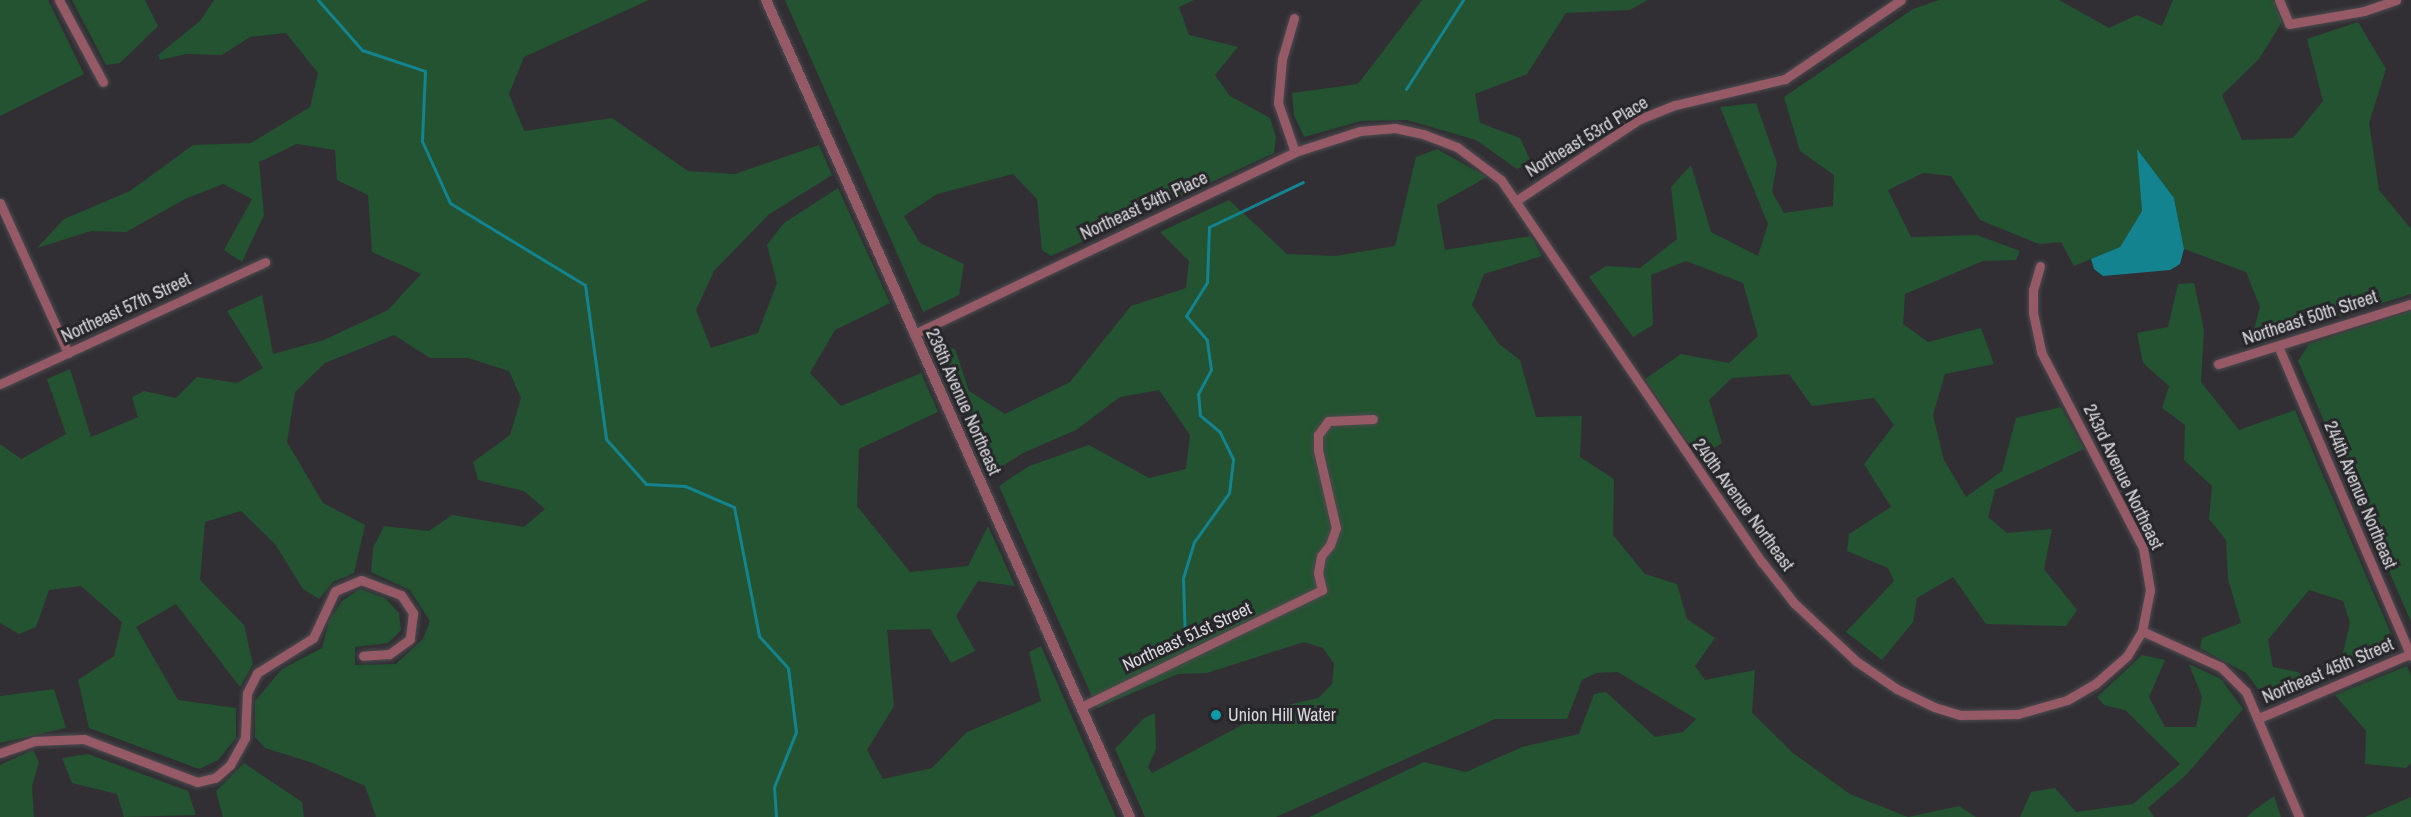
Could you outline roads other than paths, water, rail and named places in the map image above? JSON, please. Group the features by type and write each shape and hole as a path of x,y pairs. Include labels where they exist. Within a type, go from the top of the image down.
{"street":[{"path":"59,0 103,82"},
{"name":"236th Avenue Northeast","path":"766,0 1083,706 1130,817"},
{"name":"Northeast 53rd Place","path":"1516,200 1640,119 1675,105 1785,80 1901,0"},
{"path":"2279,0 2289,24 2364,11 2396,0"},
{"path":"1294,18 1282,59 1278,103 1295,152"},
{"name":"Northeast 54th Place","path":"914,334 1295,152 1360,131 1395,128"},
{"name":"240th Avenue Northeast","path":"1395,128 1457,147 1481,162 1516,200 1632,376 1762,562 1794,603 1864,667 1897,689 1934,707 1960,715 2018,714 2067,700 2095,684 2127,656 2142,631"},
{"path":"0,203 68,353"},
{"name":"Northeast 57th Street","path":"0,384 266,262"},
{"name":"243rd Avenue Northeast","path":"2040,266 2033,290 2033,313 2041,352 2143,548 2150,590 2142,631"},
{"name":"Northeast 50th Street","path":"2218,364 2411,303"},
{"name":"244th Avenue Northeast","path":"2278,346 2410,655"},
{"name":"Northeast 51st Street","path":"1083,706 1322,590 1318,573 1321,556 1330,545 1336,528 1318,450 1318,435 1328,421 1373,419"},
{"path":"0,753 34,741 84,739 197,782 215,778 230,765 245,738 247,693 257,673 313,638 335,591 361,580 401,595 413,613 410,639 389,654 363,656"},
{"path":"2142,631 2221,667 2246,692 2259,718 2299,817"},
{"name":"Northeast 45th Street","path":"2259,718 2410,655"}],"water":[{"path":"2137,149 2174,198 2184,249 2180,264 2170,270 2103,276 2094,269 2091,259 2120,247 2142,211"}],"waterway":[{"path":"318,0 362,50 425,71 422,141 450,203 585,285 606,439 646,484 685,486 734,507 759,636 788,668 796,732 774,787 776,817"},
{"path":"1406,89 1463,0"},
{"path":"1185,642 1183,578 1194,542 1229,493 1233,459 1220,432 1200,415 1198,394 1211,370 1207,340 1186,316 1207,282 1209,227 1303,182"}],"place":[{"name":"Union Hill Water","path":"1216,715"}]}
